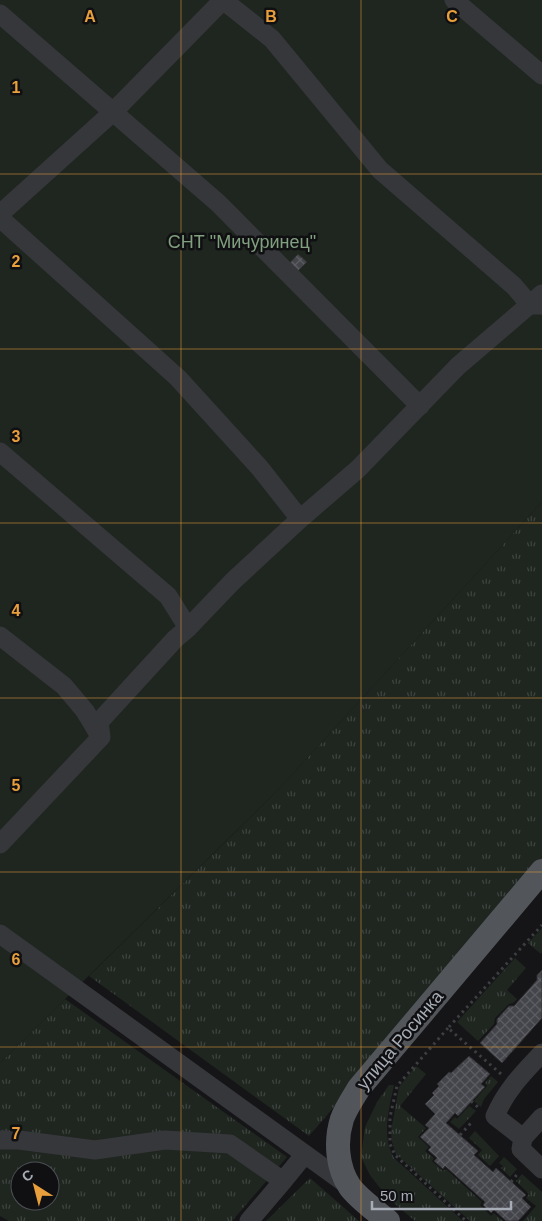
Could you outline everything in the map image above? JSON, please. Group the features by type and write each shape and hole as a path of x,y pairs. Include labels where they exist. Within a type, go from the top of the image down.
{"main road":[{"name":"улица Росинка","path":"388,1221 351,1187 339,1167 338,1145 341,1121 349,1103 359,1088 542,871"}],"street":[{"path":"0,214 113,112 223,0 272,39 380,170 514,286 538,301 458,366 358,468 233,581 175,639 99,722 101,737"},
{"path":"454,0 542,75"},
{"path":"0,14 218,203 420,406"},
{"path":"0,218 178,378 259,467 300,519"},
{"path":"0,452 168,596 188,628"},
{"path":"0,636 64,686 85,711 101,737"},
{"path":"0,844 101,737"},
{"path":"0,934 351,1187"},
{"path":"522,1138 496,1116 502,1100 513,1084 542,1052"},
{"path":"542,1118 522,1138 521,1149 542,1169"},
{"path":"0,1140 19,1140 95,1150 165,1140 230,1144 283,1181"},
{"path":"249,1221 305,1154"}],"path":[{"path":"466,1221 394,1155 390,1144 390,1117 397,1086 542,925"},
{"path":"448,1028 513,1084"},
{"path":"471,1101 481,1110"},
{"path":"460,1135 471,1123"},
{"path":"511,1182 521,1169"}],"green space":[{"name":"СНТ \"Мичуринец\"","path":"0,0 542,0 542,502 277,791 0,1063"},
{"path":"542,502 542,866 309,1136 89,976 277,791"},
{"path":"542,928 542,952 541,954 528,943"},
{"path":"515,958 526,968 507,990 517,999 495,1018 494,1024 478,1041 457,1022"},
{"path":"65,999 287,1157 232,1221 9,1221 0,1216 0,1063"},
{"path":"416,1066 426,1074 400,1106 426,1128 418,1137 429,1147 425,1151 434,1158 432,1161 443,1171 446,1169 482,1202 480,1205 491,1216 494,1213 503,1221 470,1221 396,1154 391,1131 399,1087"},
{"path":"491,1076 498,1082 484,1099 481,1107 474,1101 487,1086 485,1083"},
{"path":"389,1085 394,1085 388,1113 387,1131 390,1149 394,1158 463,1221 415,1221 387,1197 370,1175 361,1157 365,1127 377,1102"},
{"path":"469,1106 476,1111 459,1129 450,1122 455,1117 457,1119"},
{"path":"475,1131 499,1156 490,1166 478,1155 482,1150 469,1138"},
{"path":"504,1157 517,1169 510,1177 501,1168 503,1166 499,1163"},
{"path":"522,1174 542,1192 542,1221 523,1221 536,1206 526,1198 529,1194 516,1181"},
{"path":"310,1178 359,1221 266,1221"}],"building":[{"path":"298,254 307,262 293,276 285,268"},
{"path":"542,970 542,1018 502,1063 480,1043 497,1024 497,1019 509,1006 514,1006 537,980 537,975"},
{"path":"469,1056 490,1074 481,1084 485,1087 458,1116 455,1113 446,1123 478,1151 474,1155 493,1172 496,1168 526,1195 522,1198 531,1207 518,1221 506,1221 494,1210 491,1213 483,1205 485,1202 445,1166 443,1169 434,1161 437,1158 428,1150 431,1147 420,1137 429,1128 425,1125 435,1114 425,1104 434,1095 432,1093 439,1086 437,1084"}]}
